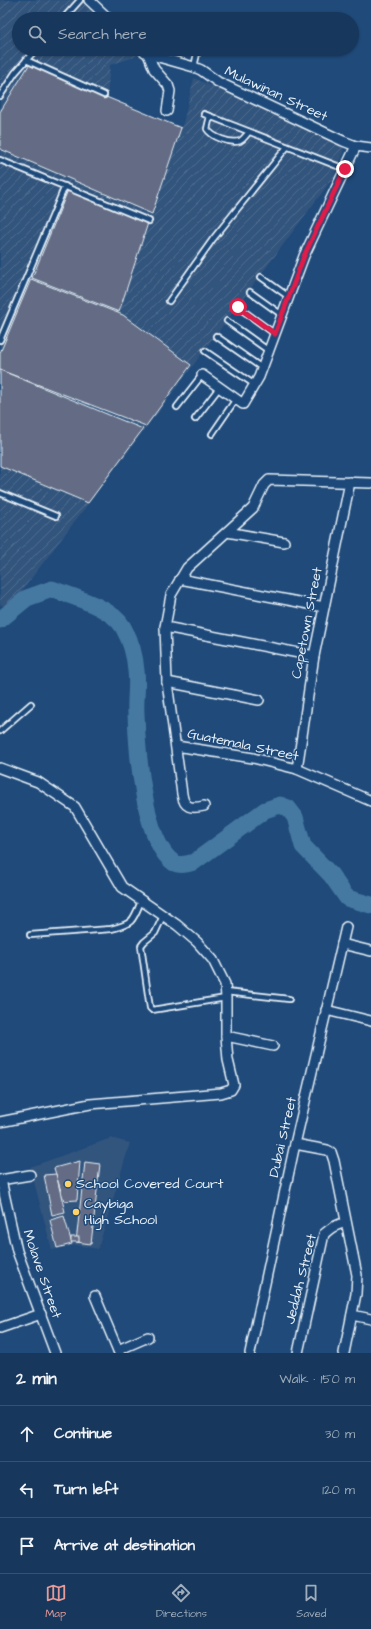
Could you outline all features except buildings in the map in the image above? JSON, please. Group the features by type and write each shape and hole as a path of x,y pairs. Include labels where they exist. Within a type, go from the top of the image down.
{"street":[{"path":"90,0 102,12"},
{"path":"147,56 154,70 165,81 170,91 167,111"},
{"name":"Mulawinan Street","path":"160,56 194,67 218,82 356,146 371,148"},
{"path":"202,375 243,404 255,385 304,256 356,146"},
{"path":"204,806 192,807 183,801 167,682 166,627 171,595 187,568 253,508 264,485 269,480 371,483"},
{"name":"Capetown Street","path":"297,769 314,656 350,482"},
{"path":"227,532 284,542"},
{"path":"180,579 324,607"},
{"path":"166,627 314,656"},
{"path":"167,682 259,700"},
{"name":"Guatemala Street","path":"176,746 253,758 297,769 371,801"},
{"path":"0,1122 90,1104 221,1093 231,1090 234,1085 228,1060 225,984 213,960 197,942 122,887 74,807 38,782 1,767"},
{"name":"Dubai Street","path":"250,1353 295,1144 346,927"},
{"path":"342,944 371,951"},
{"path":"326,1010 371,1021"},
{"path":"226,1036 273,1046"},
{"path":"295,1144 323,1148 331,1152 334,1161 357,1275 356,1294 344,1353"},
{"name":"Molave Street","path":"30,1175 1,1180 17,1251 54,1352"},
{"name":"Jeddah Street","path":"298,1353 324,1234 339,1223 346,1223"},
{"path":"95,1296 118,1351 148,1338"},
{"path":"0,1328 41,1314"},
{"path":"352,1315 371,1319"}],"lane":[{"path":"69,12 80,0"},
{"path":"0,96 30,56"},
{"path":"194,67 196,56"},
{"path":"26,60 104,95"},
{"path":"204,114 345,169"},
{"path":"210,116 207,129 209,133 234,142 239,141 249,132"},
{"path":"169,301 213,239 287,147"},
{"path":"0,160 150,221"},
{"path":"0,340 65,186"},
{"path":"261,276 289,297"},
{"path":"250,292 282,316"},
{"path":"238,307 275,334"},
{"path":"227,321 269,351"},
{"path":"216,336 262,368"},
{"path":"205,351 255,385"},
{"path":"177,407 202,375"},
{"path":"195,419 219,388"},
{"path":"212,434 236,399"},
{"path":"0,493 56,516"},
{"path":"0,731 31,704"},
{"path":"30,935 122,927 131,923 141,900"},
{"path":"163,916 155,933 141,946 148,1006 152,1010 226,995 289,999"}],"shaded area":[{"path":"0,0 83,0 95,12 12,12 12,56 138,56 110,65 107,97 182,127 194,78 344,146 342,157 333,178 165,403 8,609 0,604"},
{"name":"Caybiga High School","path":"111,1138 130,1143 98,1249 76,1245 52,1250 30,1167"}],"waterway":[{"path":"0,620 27,598 52,589 101,608 117,620 123,627 134,654 137,682 136,708 138,748 144,793 155,836 164,852 174,863 181,865 194,862 265,810 280,805 288,808 295,817 303,846 331,875 347,898 371,905"}],"place":[{"name":"School Covered Court","path":"68,1184"},
{"name":"Caybiga High School","path":"76,1212"}],"route":[{"path":"238,307 275,334 304,256 345,169"}]}
